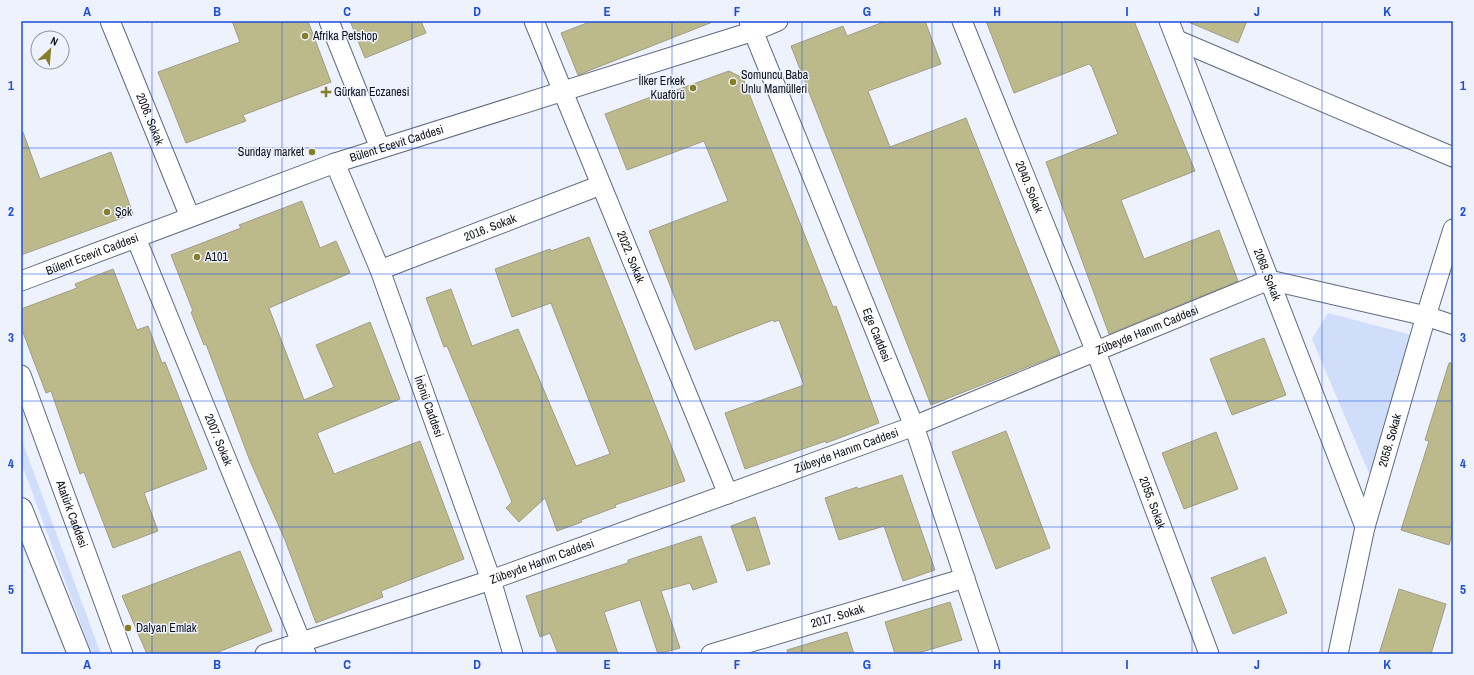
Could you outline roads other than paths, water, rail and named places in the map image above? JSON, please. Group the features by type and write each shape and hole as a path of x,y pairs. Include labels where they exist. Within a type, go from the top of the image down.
{"main road":[{"path":"21,509 79,654"}],"street":[{"name":"2006. Sokak","path":"110,21 190,217"},
{"path":"328,21 380,148"},
{"name":"2022. Sokak","path":"534,21 728,494"},
{"name":"Bülent Ecevit Caddesi","path":"21,281 335,163 562,90 752,26 778,21"},
{"name":"2040. Sokak","path":"962,21 1096,352"},
{"name":"2068. Sokak","path":"1169,21 1365,527"},
{"name":"Ege Caddesi","path":"752,26 914,426 990,654"},
{"path":"1177,40 1453,157"},
{"name":"İnönü Caddesi","path":"335,163 380,270 491,580 513,654"},
{"name":"2016. Sokak","path":"380,270 601,184"},
{"name":"2058. Sokak","path":"1338,654 1365,527 1426,316 1453,229"},
{"name":"2007. Sokak","path":"136,238 304,648"},
{"path":"1270,280 1426,316 1453,325"},
{"name":"Zübeyde Hanım Caddesi","path":"265,654 304,648 914,426 1270,280"},
{"name":"2055. Sokak","path":"1096,352 1209,654"},
{"name":"Atatürk Caddesi","path":"21,375 124,654"},
{"name":"2017. Sokak","path":"711,654 965,578"}],"place":[{"name":"Afrika Petshop","path":"305,36"},
{"name":"Somuncu Baba Unlu Mamülleri","path":"733,82"},
{"name":"İlker Erkek Kuaförü","path":"693,88"},
{"name":"Gürkan Eczanesi","path":"326,92"},
{"name":"Sunday market","path":"312,152"},
{"name":"Şok","path":"107,212"},
{"name":"A101","path":"197,257"},
{"name":"Dalyan Emlak","path":"128,628"}]}
